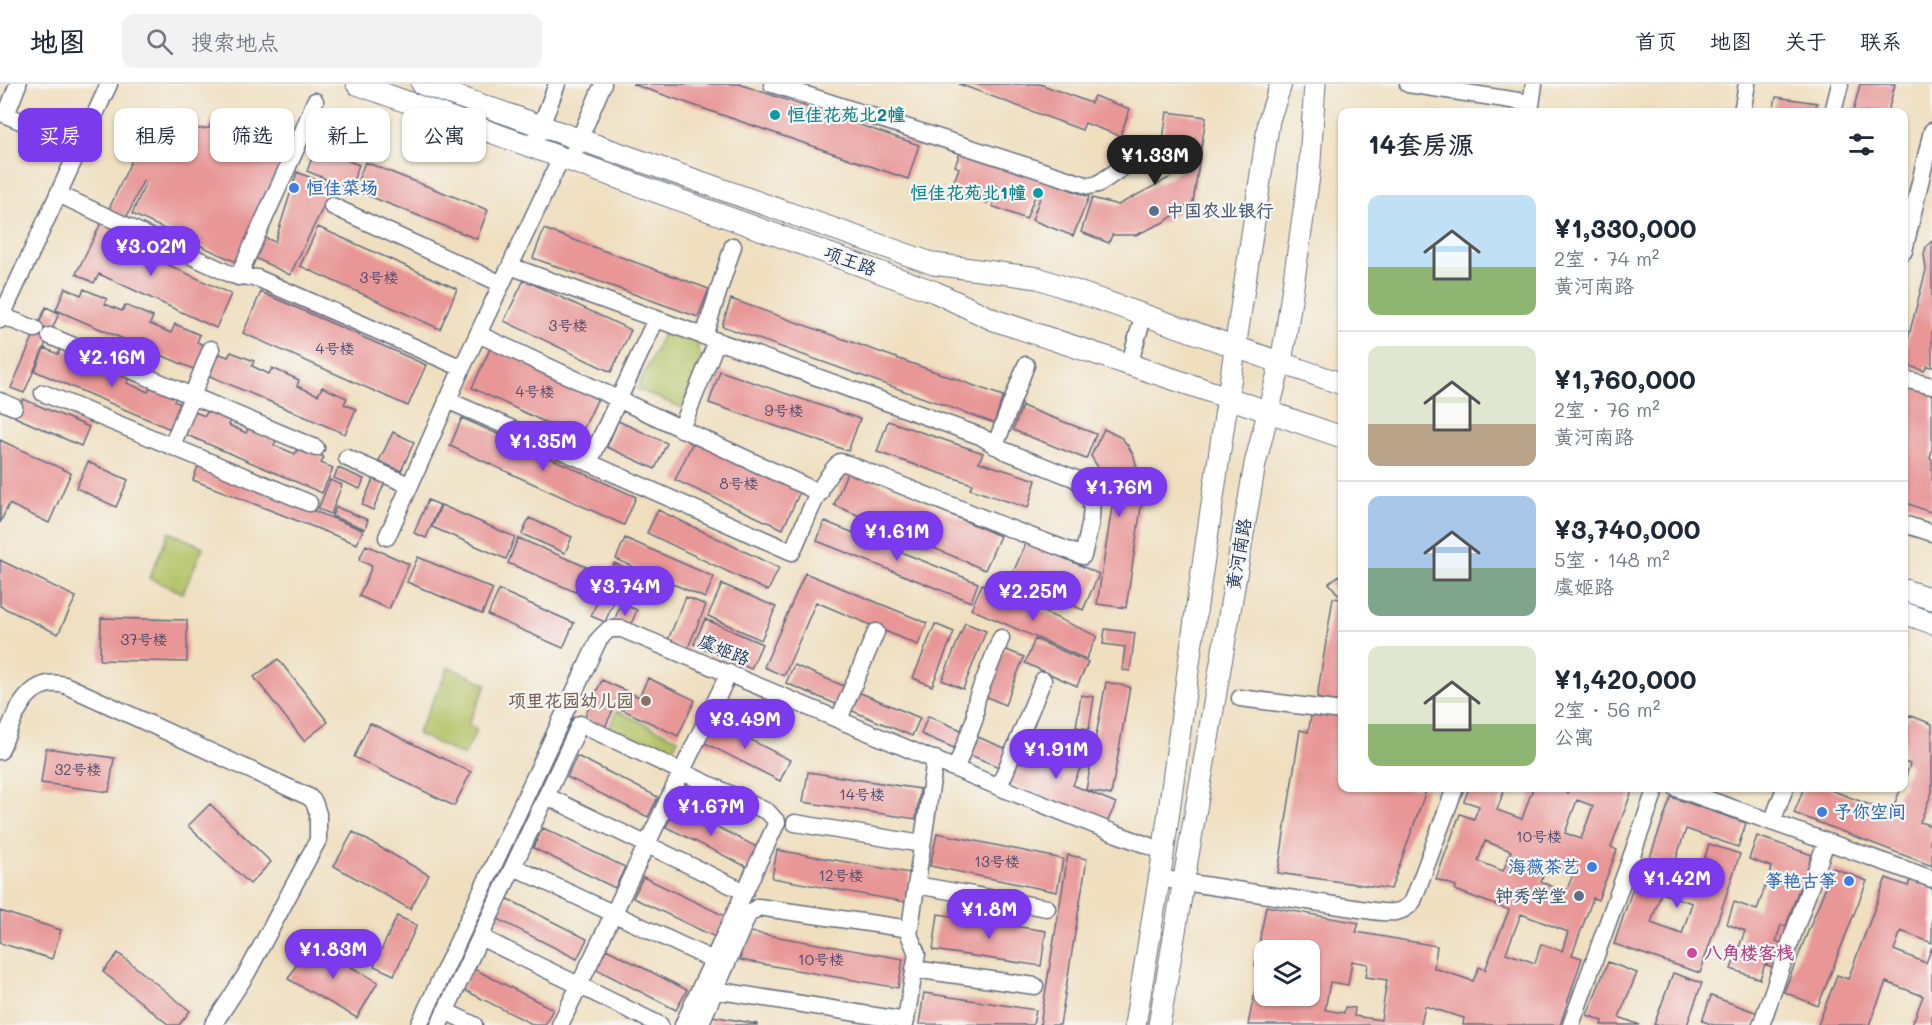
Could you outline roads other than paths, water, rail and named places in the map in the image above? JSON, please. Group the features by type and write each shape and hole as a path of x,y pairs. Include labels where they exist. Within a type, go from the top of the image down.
{"main road":[{"name":"项王路","path":"357,84 935,292 994,320 1338,436"},
{"name":"项王路","path":"422,84 934,264 1038,278 1338,382"},
{"name":"黄河南路","path":"1135,1025 1163,851 1194,624 1269,120 1281,84"},
{"name":"黄河南路","path":"1159,1025 1255,464 1281,361 1309,177 1315,84"},
{"path":"1908,591 1932,599"},
{"path":"1908,614 1932,622"}],"street":[{"path":"18,84 3,114 18,120"},
{"path":"97,108 108,84"},
{"path":"533,147 557,84"},
{"path":"387,537 447,400 510,266 566,159 580,140 603,84"},
{"path":"772,84 1089,186 1098,184 1150,149"},
{"path":"1408,84 1530,108 1534,84"},
{"path":"1743,108 1747,84"},
{"path":"1834,108 1840,84"},
{"path":"238,277 315,101"},
{"path":"1908,235 1931,140"},
{"path":"34,329 1,318 73,162"},
{"path":"58,194 238,277 257,278 462,368"},
{"path":"332,206 502,284"},
{"path":"681,429 710,338 733,246"},
{"path":"447,400 792,552 832,470 840,462 1083,556 1090,520 1090,499 1084,487 1076,479 1003,450 980,436 510,266"},
{"path":"1129,365 1144,314"},
{"path":"589,463 656,319"},
{"path":"478,334 820,493"},
{"path":"50,336 316,448"},
{"path":"172,446 211,349"},
{"path":"995,446 1026,365"},
{"path":"1908,380 1932,386"},
{"path":"43,393 309,503"},
{"path":"347,458 410,485"},
{"path":"1908,525 1932,533"},
{"name":"虞姬路","path":"419,1025 599,639 609,629 622,629 999,787 1163,851"},
{"path":"839,719 876,632"},
{"path":"956,768 975,718 977,698 1001,638"},
{"path":"560,1025 729,674"},
{"path":"999,787 1043,680"},
{"path":"0,751 27,695 35,689 55,682 309,797 315,802 319,821 318,840 247,972 213,1025"},
{"path":"1240,698 1338,710"},
{"path":"474,1025 442,1018 580,724 768,812 777,822 682,1025"},
{"path":"715,990 906,1023 917,954 909,934 934,759"},
{"path":"1158,878 1372,911 1389,913 1402,910 1413,901 1454,792"},
{"path":"1571,1025 1655,792"},
{"path":"1687,792 1932,879"},
{"path":"1772,822 1783,792"},
{"path":"546,796 745,892"},
{"path":"795,823 922,844"},
{"path":"1761,1025 1826,842"},
{"path":"514,867 713,960"},
{"path":"916,885 1047,908"},
{"path":"700,1025 748,915 758,907 910,929"},
{"path":"480,938 660,1025"},
{"path":"914,969 1035,986"}],"place":[{"name":"恒佳花苑北2幢","path":"775,115"},
{"name":"恒佳菜场","path":"294,188"},
{"name":"恒佳花苑北1幢","path":"1038,193"},
{"name":"中国农业银行","path":"1154,211"},
{"name":"项里花园幼儿园","path":"646,701"},
{"name":"予你空间","path":"1822,812"},
{"name":"海薇茶艺","path":"1592,867"},
{"name":"筝艳古筝","path":"1849,881"},
{"name":"钟秀学堂","path":"1579,896"},
{"name":"八角楼客栈","path":"1692,953"}]}
